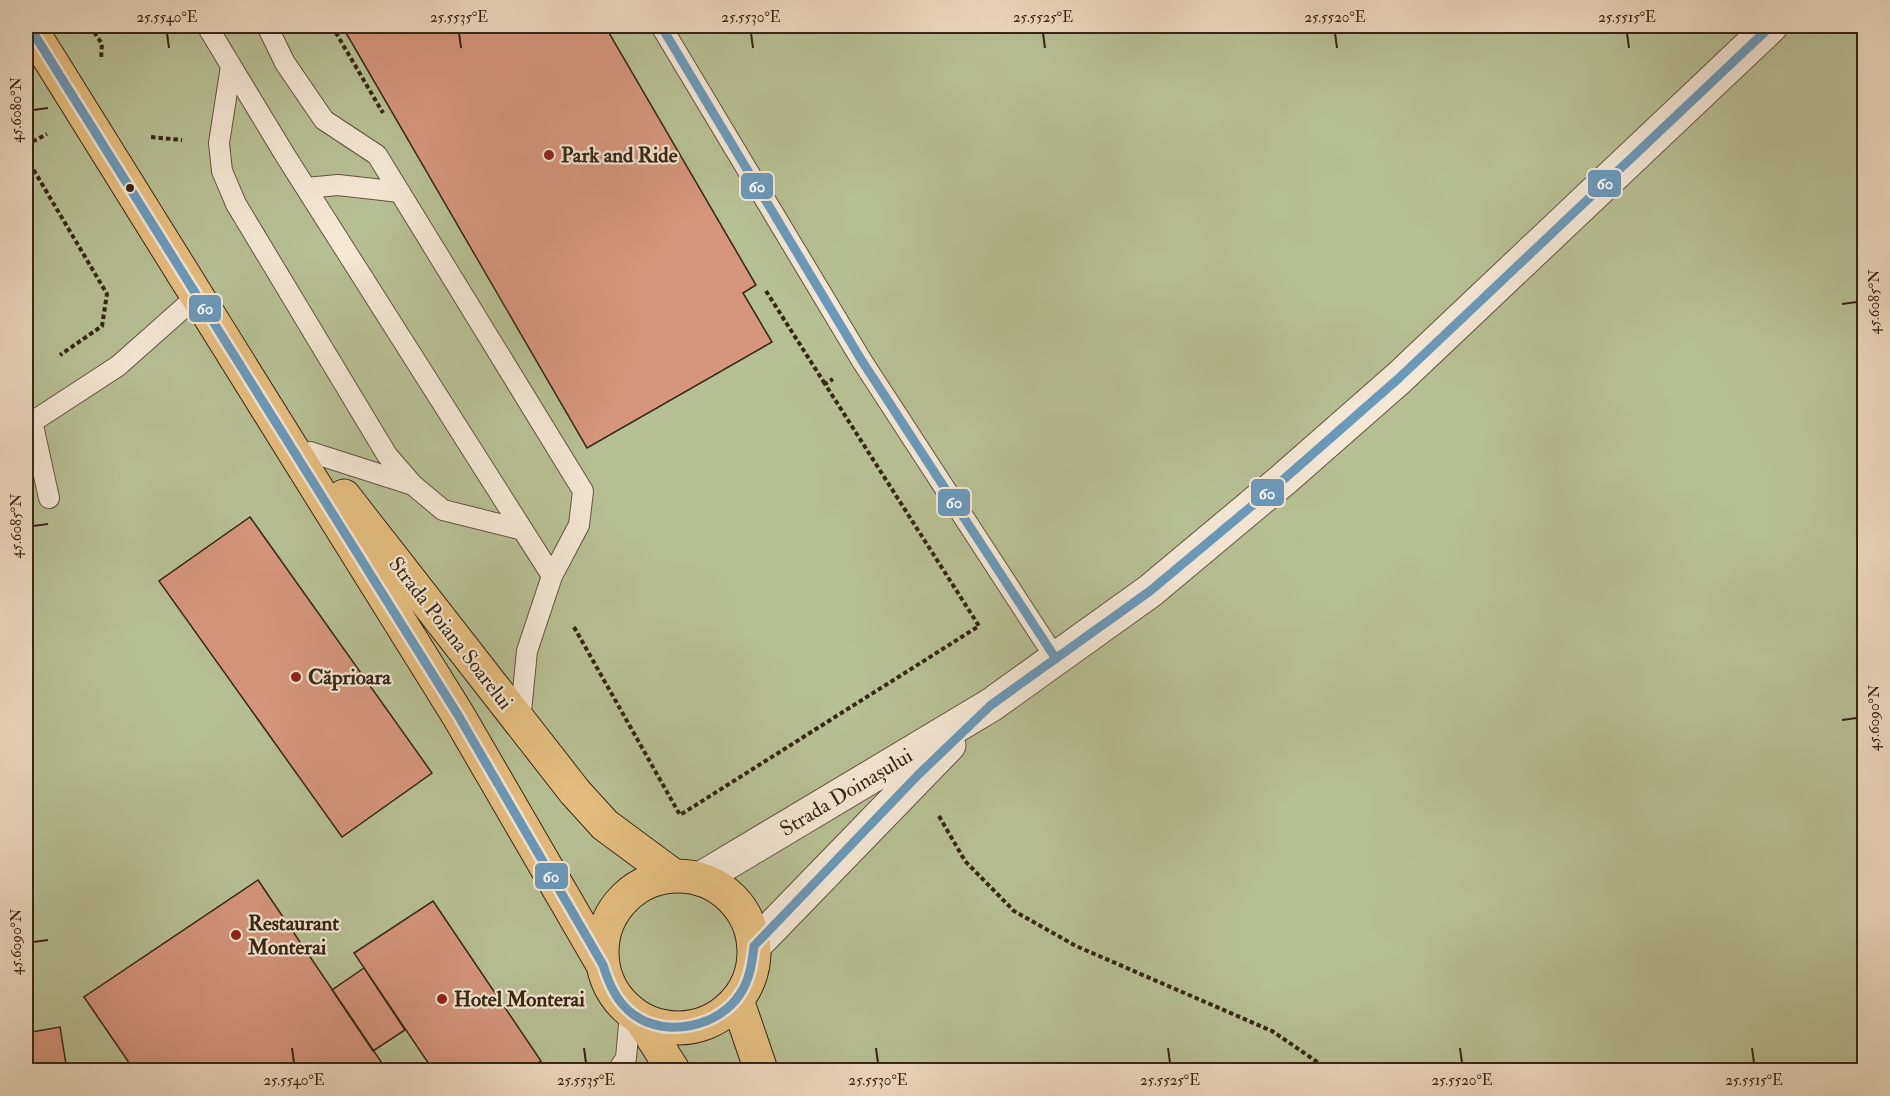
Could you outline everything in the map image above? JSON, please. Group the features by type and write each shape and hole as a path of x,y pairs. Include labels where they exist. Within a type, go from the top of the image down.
{"main road":[{"name":"Strada Poiana Soarelui","path":"29,26 458,715 603,965"},
{"name":"Strada Poiana Soarelui","path":"246,372 575,792 605,825 687,877"},
{"path":"636,1017 681,1028 702,1024 721,1014 737,1000 751,974 754,946 749,923 738,904 721,889 687,877 649,882 627,896 611,915 603,940 603,965 610,985 636,1017 673,1071"},
{"path":"737,1000 761,1071"}],"street":[{"name":"Strada Doinașului","path":"687,877 991,705 1150,591 1284,479 1399,378 1771,26"},
{"name":"Strada Doinașului","path":"754,946 918,775 991,705"}],"lane":[{"path":"207,26 306,188 552,576"},
{"path":"267,26 285,63 324,120 377,155 583,491 579,525 552,576 527,651 520,721"},
{"path":"661,26 862,361 1056,659"},
{"path":"231,66 219,143 222,171 236,204 387,455 413,485 442,510 523,530"},
{"path":"306,188 338,185 400,192"},
{"path":"49,498 29,424 118,366 197,296"},
{"path":"310,452 413,485"},
{"path":"618,1071 626,1058 636,1017"}],"path":[{"path":"144,137 175,139"},
{"path":"26,157 107,294 102,326 60,355"},
{"path":"576,616 574,627 680,815 979,626 766,291"},
{"path":"825,384 862,361"},
{"path":"918,775 965,861 1014,911 1076,946 1272,1031 1329,1071"}],"green space":[{"path":"26,26 1864,26 1864,1070 26,1070"}],"building":[{"name":"Park and Ride","path":"342,26 605,26 756,285 743,293 772,342 587,448"},
{"name":"Căprioara","path":"250,517 432,773 342,837 159,581"},
{"name":"Restaurant Monterai","path":"258,880 384,1066 377,1070 134,1070 84,997"},
{"name":"Hotel Monterai","path":"433,901 541,1061 527,1070 433,1070 354,953"},
{"path":"364,968 405,1030 373,1051 332,990"},
{"path":"60,1027 67,1070 26,1070 26,1033"}],"transit line":[{"name":"60","path":"29,26 458,715 603,965 618,999 634,1015 661,1026 691,1026 706,1021 731,1005 740,994 748,977 754,946"},
{"name":"60","path":"661,26 862,361 1056,659"},
{"name":"60","path":"754,946 918,775 991,705 1150,591 1284,479 1399,378 1771,26"}],"place":[{"name":"Park and Ride","path":"549,155"},
{"name":"Căprioara","path":"296,677"},
{"name":"Restaurant Monterai","path":"236,935"},
{"name":"Hotel Monterai","path":"442,999"}]}
